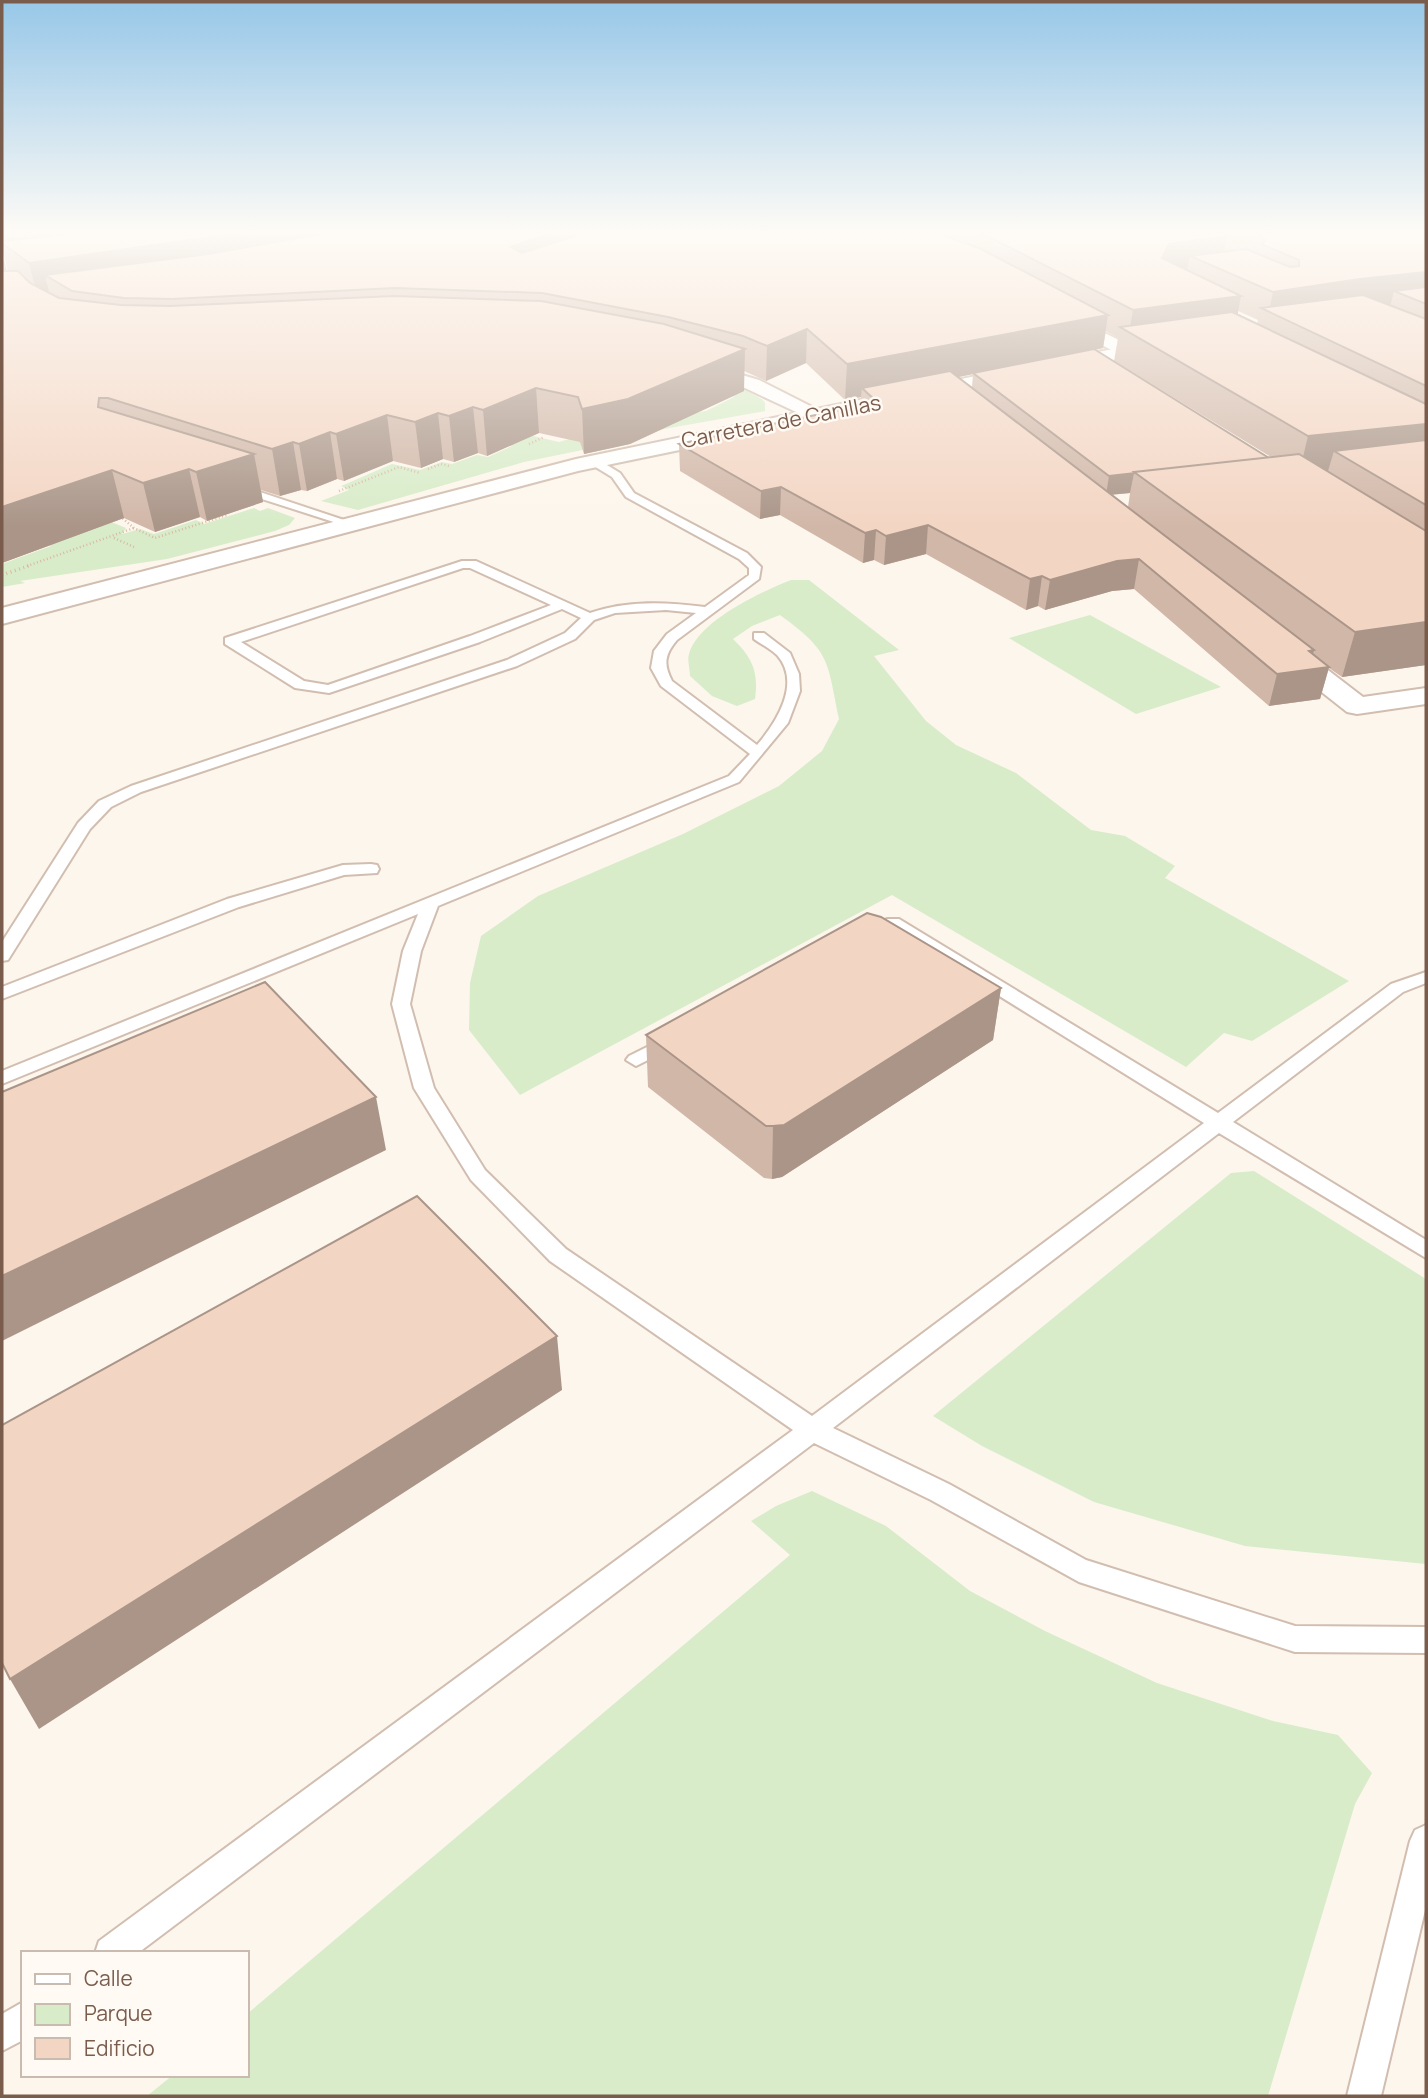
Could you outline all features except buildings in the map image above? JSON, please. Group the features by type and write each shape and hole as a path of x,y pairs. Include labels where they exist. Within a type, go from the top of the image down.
{"street":[{"path":"1089,331 1127,351"},
{"name":"Carretera de Canillas","path":"2,616 347,523 593,461 1094,357 1193,340"},
{"path":"1094,357 1122,374"},
{"path":"681,362 743,380 816,414"},
{"path":"950,387 976,408"},
{"name":"Carretera de Canillas","path":"2,601 168,571"},
{"path":"1271,639 1357,706 1426,696"}],"lane":[{"path":"593,461 616,475 630,495 743,556 755,567 755,576 672,638 661,651 658,668 666,683 758,754"},
{"path":"228,485 347,523"},
{"path":"559,606 475,639 329,689 300,685 230,641 462,565 479,565 559,606 589,617"},
{"path":"2,956 84,826 105,804 191,768 512,663 570,636 589,617 627,608 666,606 708,611"},
{"path":"2,1078 734,779 785,722 794,686 785,656 759,636"},
{"path":"2,993 233,903 343,870 371,869"},
{"path":"431,903 412,951 401,1004 424,1088 478,1175 558,1255 813,1430 940,1492 1079,1570 1295,1639 1426,1640"},
{"path":"856,942 893,923 1426,1250"},
{"path":"114,1951 813,1430 1396,988 1426,977"},
{"path":"636,1060 685,1034"},
{"path":"1364,2096 1426,1841"},
{"path":"2,2034 21,2020"}],"path":[{"path":"534,435 551,439"},
{"path":"117,513 134,528 155,538 228,515"},
{"path":"2,575 114,538 134,528"},
{"path":"114,538 135,548"}],"green space":[{"path":"725,379 762,399 765,411 664,429 626,441 524,462 358,510 321,501 349,490 341,486 392,464 420,470 442,462 452,464 477,455 488,457 512,446 483,438 520,433 559,442 622,424 706,411 734,397"},
{"path":"254,508 260,511 268,508 295,518 289,525 275,531 167,559 20,581 25,583 2,587 2,564 51,546 31,536 99,517 126,528 122,534 140,529 154,534 196,520 204,524"},
{"path":"791,580 809,580 899,650 874,656 926,721 956,745 1016,773 1091,830 1125,836 1175,866 1165,878 1349,981 1252,1041 1224,1033 1186,1067 892,895 520,1095 469,1030 470,983 481,936 538,896 683,834 779,786 822,751 839,719 829,670 818,649 780,615 752,626 733,639 753,666 755,699 737,706 712,696 690,676 689,654 705,630 732,609"},
{"path":"1090,615 1221,687 1136,714 1009,638"},
{"path":"1254,1171 1426,1279 1426,1564 1245,1546 1094,1502 982,1446 933,1416 1231,1173"},
{"path":"812,1491 886,1526 970,1591 1045,1631 1157,1683 1273,1721 1338,1735 1372,1773 1355,1804 1268,2096 147,2096 171,2077 248,2077 248,2013 790,1555 751,1521 776,1506"}]}
